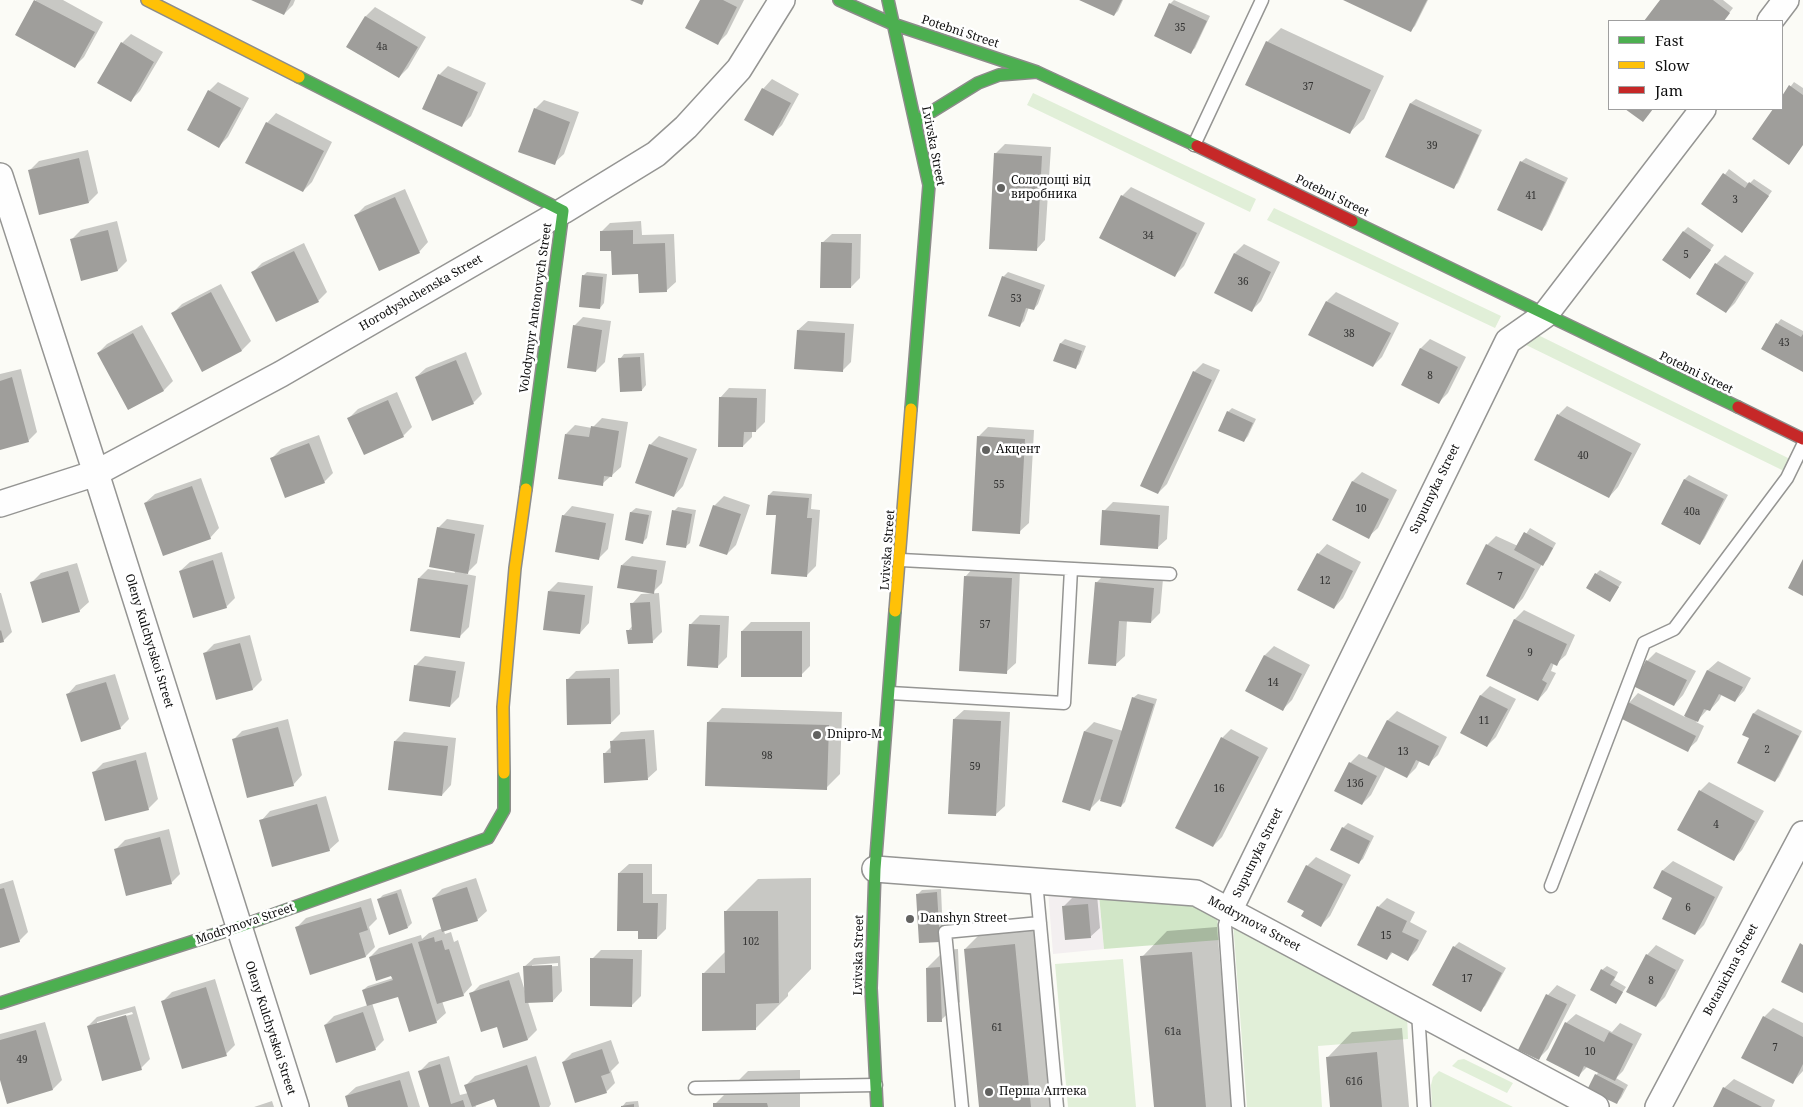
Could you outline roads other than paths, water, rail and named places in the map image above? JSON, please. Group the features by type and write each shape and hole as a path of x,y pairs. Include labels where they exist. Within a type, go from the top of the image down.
{"street":[{"name":"Volodymyr Antonovych Street","path":"147,0 563,211 514,578 502,707 504,810 488,838"},
{"name":"Horodyshchenska Street","path":"0,504 96,473 281,374 563,211 656,154 686,127 740,69 782,0"},
{"name":"Potebni Street","path":"839,0 893,24 1037,72 1194,144 1803,439"},
{"name":"Lvivska Street","path":"877,1107 871,988 875,869 901,560 929,185 888,0"},
{"path":"1771,20 1786,0"},
{"path":"915,122 978,83 999,75 1037,72"},
{"name":"Suputnyka Street","path":"1230,911 1508,341 1545,315 1702,110"},
{"name":"Oleny Kulchytskoi Street","path":"0,176 296,1107"},
{"name":"Botanichna Street","path":"1658,1107 1803,834"},
{"name":"Modrynova Street","path":"0,1003 238,927 488,838"},
{"name":"Modrynova Street","path":"875,869 1196,893 1596,1107"}],"lane":[{"path":"1194,144 1262,0"},
{"path":"1551,886 1644,643 1674,629 1787,478 1803,445"},
{"path":"901,560 1170,574"},
{"path":"890,694 1064,702 1072,569"},
{"path":"1036,881 1057,1107"},
{"path":"1230,911 1225,925 1238,1107"},
{"path":"962,1107 945,932 1040,923"},
{"path":"1418,1012 1424,1107"},
{"path":"695,1088 876,1085"}],"place":[{"name":"Солодощі від виробника","path":"1001,188"},
{"name":"Акцент","path":"986,450"},
{"name":"Dnipro-M","path":"817,735"},
{"name":"Danshyn Street","path":"910,919"},
{"name":"Перша Аптека","path":"989,1092"}]}
